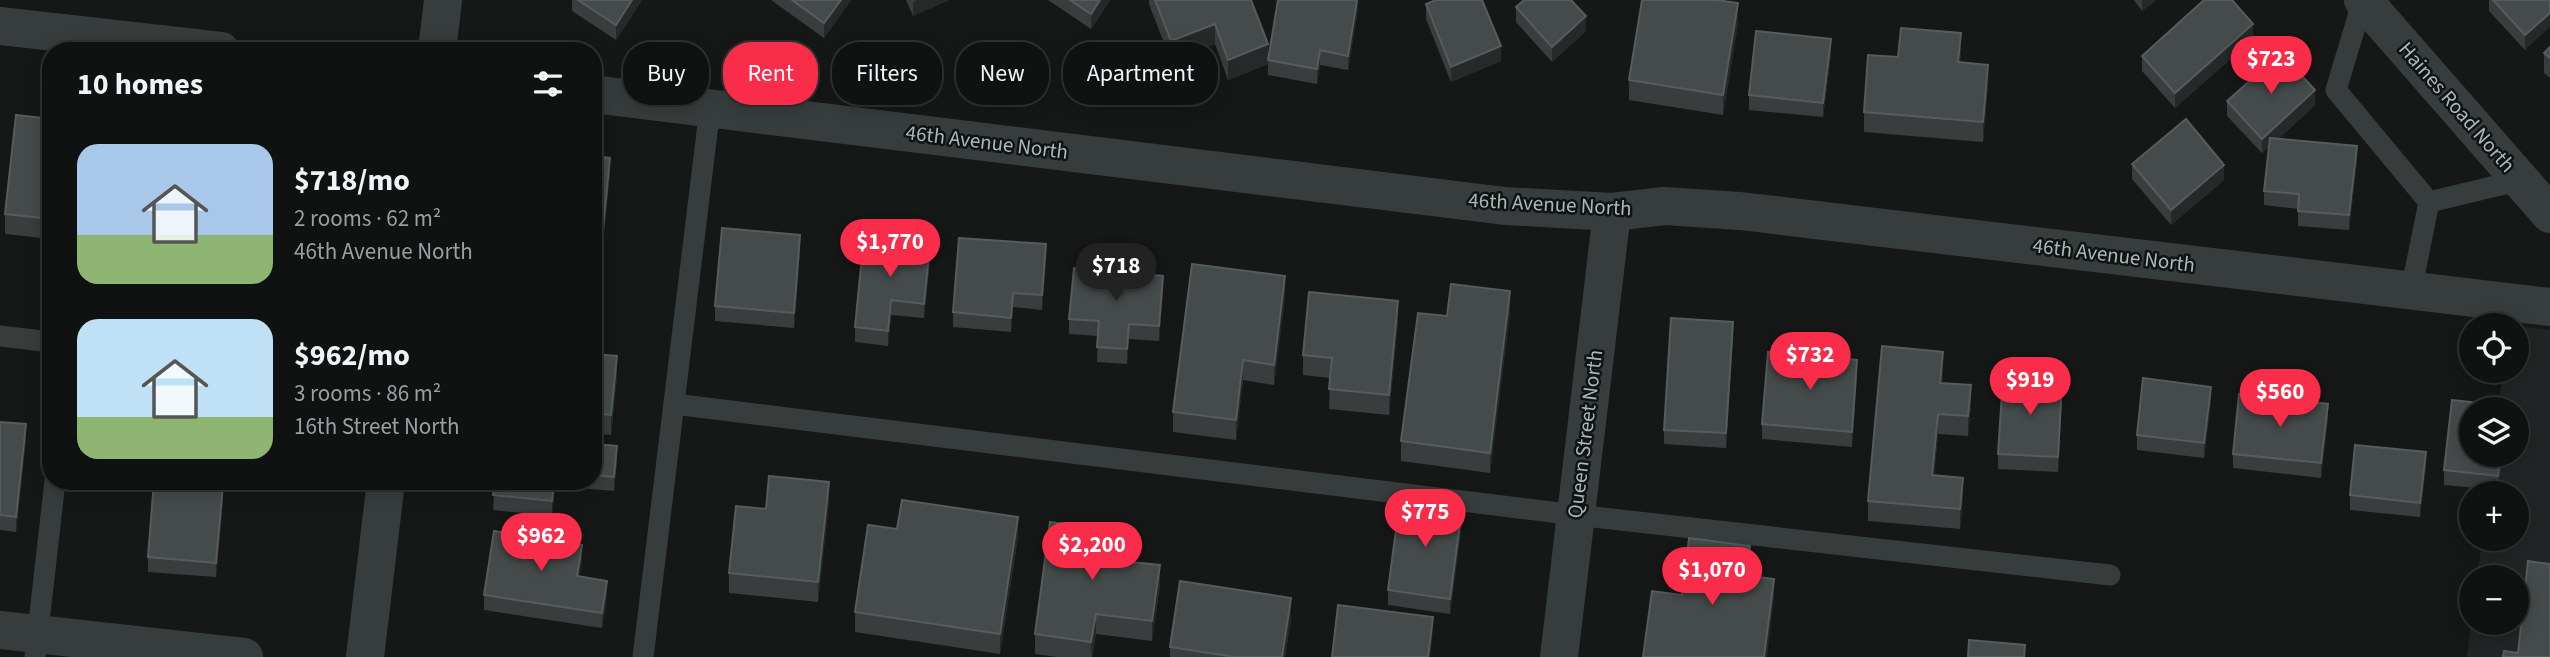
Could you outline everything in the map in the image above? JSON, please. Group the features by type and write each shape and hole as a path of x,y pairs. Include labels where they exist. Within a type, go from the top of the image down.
{"street":[{"path":"438,42 443,0"},
{"name":"Haines Road North","path":"2363,0 2550,214"},
{"path":"0,26 141,42"},
{"name":"46th Avenue North","path":"602,95 1505,206 1612,212 1665,206 1740,211 2550,307"},
{"name":"Queen Street North","path":"1559,657 1612,212"},
{"path":"365,657 385,490"},
{"path":"0,629 36,645 244,657"}],"lane":[{"path":"2363,0 2336,90 2429,202"},
{"path":"643,657 710,108"},
{"path":"2429,202 2521,180"},
{"path":"2411,290 2429,202"},
{"path":"0,336 42,341"},
{"path":"674,404 1576,515 2110,575"},
{"path":"36,645 54,490"}],"shaded area":[{"path":"2529,327 2550,330 2550,657 2467,657 2470,635 2529,635 2529,565 2479,565 2480,551 2529,551 2529,481 2490,481 2491,467 2529,467 2529,397 2500,397 2501,383 2529,383"}],"building":[{"path":"578,0 632,0 616,25"},
{"path":"792,0 841,0 824,23"},
{"path":"1070,0 1100,0 1091,14"},
{"path":"1155,0 1251,0 1268,44 1228,60 1215,24 1171,41"},
{"path":"1278,0 1357,0 1348,56 1320,50 1317,69 1268,60"},
{"path":"1436,0 1482,0 1501,46 1451,67 1426,4"},
{"path":"1524,0 1571,0 1586,16 1552,47 1516,7"},
{"path":"1642,0 1716,0 1738,3 1723,95 1629,80"},
{"path":"2204,0 2232,0 2253,24 2175,93 2142,56"},
{"path":"2493,0 2550,0 2550,13 2525,35"},
{"path":"1901,28 1961,33 1958,62 1988,65 1983,122 1864,112 1868,55 1898,57"},
{"path":"1756,31 1831,39 1823,103 1749,95"},
{"path":"2550,47 2550,58 2544,53"},
{"path":"2281,53 2315,90 2262,139 2227,101"},
{"path":"16,115 42,118 42,218 5,214"},
{"path":"2186,119 2224,165 2171,210 2132,164"},
{"path":"2270,138 2357,146 2349,215 2298,211 2299,194 2264,191"},
{"path":"602,157 610,158 602,239"},
{"path":"722,228 800,235 794,313 715,306"},
{"path":"864,237 930,245 924,304 891,300 888,331 855,327"},
{"path":"959,238 1046,244 1042,295 1013,293 1011,318 953,312"},
{"path":"1192,264 1285,276 1274,365 1243,360 1236,420 1173,412"},
{"path":"1074,268 1163,276 1159,326 1129,324 1127,349 1097,347 1099,321 1069,319"},
{"path":"1451,284 1510,291 1490,453 1401,441 1418,313 1447,316"},
{"path":"1309,292 1398,301 1389,395 1329,389 1332,358 1303,355"},
{"path":"1671,318 1733,322 1726,433 1664,430"},
{"path":"1882,346 1943,352 1940,383 1971,385 1968,416 1938,414 1932,475 1963,478 1960,509 1868,501"},
{"path":"1768,352 1857,360 1852,432 1762,424"},
{"path":"602,355 617,356 611,415 602,414"},
{"path":"2003,377 2062,381 2058,457 1998,454"},
{"path":"2143,378 2211,387 2204,443 2137,435"},
{"path":"2239,394 2328,404 2321,463 2233,454"},
{"path":"2452,400 2459,401 2459,467 2499,467 2498,476 2444,470"},
{"path":"0,422 26,424 16,517 0,515"},
{"path":"602,445 617,446 614,477 602,476"},
{"path":"2355,445 2426,452 2420,503 2350,495"},
{"path":"769,476 829,482 818,582 729,573 736,506 766,509"},
{"path":"153,490 222,490 216,563 148,557"},
{"path":"494,490 553,490 552,501 493,495"},
{"path":"902,500 1018,517 1000,634 855,612 868,525 897,529"},
{"path":"1400,500 1462,508 1450,599 1388,590"},
{"path":"1050,522 1135,534 1131,562 1160,565 1152,621 1096,614 1091,642 1035,634"},
{"path":"494,531 582,545 577,576 607,581 602,613 484,595"},
{"path":"1689,538 1750,546 1745,575 1774,579 1764,657 1643,657 1652,591 1682,595"},
{"path":"2528,561 2550,564 2550,657 2503,657 2504,651 2518,653 2520,635 2529,635"},
{"path":"1180,581 1291,598 1282,657 1235,657 1170,647"},
{"path":"1338,605 1433,617 1428,657 1332,657"},
{"path":"1969,640 2025,645 2024,657 1968,657"}]}
